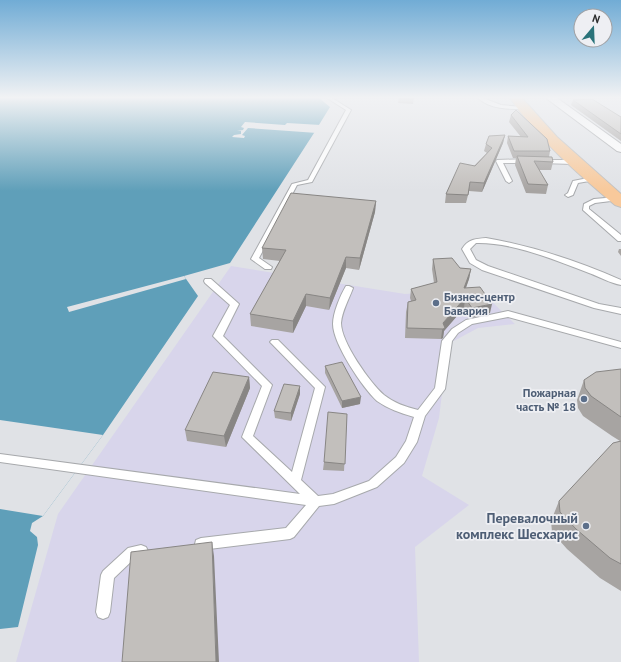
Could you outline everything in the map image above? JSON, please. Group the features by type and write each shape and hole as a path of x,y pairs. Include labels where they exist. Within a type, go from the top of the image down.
{"highway":[{"path":"543,129 573,162 619,200"}],"street":[{"path":"593,129 621,149"}],"lane":[{"path":"268,267 254,259 295,184 310,181 339,129"},
{"path":"509,181 499,161 573,162"},
{"path":"568,195 571,194 575,182 593,179"},
{"path":"619,200 594,201 586,204 586,210 621,239"},
{"path":"621,283 609,277 538,253 494,242 473,242 467,246 466,250 473,261 485,268 589,303 621,311"},
{"path":"208,281 235,304 218,336 267,385 247,437 316,501"},
{"path":"349,288 337,324 340,338 370,386 382,399 401,410 420,415"},
{"path":"0,458 316,501 334,498 373,484 400,460 411,442 420,415 440,389 447,341 455,331 469,322 508,314 621,345"},
{"path":"275,342 320,387 295,482"},
{"path":"188,545 290,533 316,501"},
{"path":"103,612 108,575 133,552 157,549"}],"shaded area":[{"path":"231,266 405,294 479,289 515,324 478,328 448,344 439,418 422,476 469,505 415,547 419,662 16,662 58,514"}],"water":[{"path":"0,129 317,129 230,263 184,276 198,296 103,435 43,516 32,523 30,531 37,537 38,545 18,627 0,629"}],"pier":[{"path":"247,129 242,135 245,136 244,138 232,137 234,135 241,134 241,131 237,131"},
{"path":"260,129 319,129 317,133"},
{"path":"184,276 186,279 69,312 67,307"},
{"path":"0,420 103,435 43,516 0,509"}],"building":[{"path":"522,129 536,129 547,139 550,151 514,151 508,136 528,137"},
{"path":"614,129 621,129 621,134"},
{"path":"505,135 484,183 470,182 468,195 446,194 460,163 475,166 492,148 486,144 489,136"},
{"path":"517,156 552,157 553,162 534,161 548,185 528,184"},
{"path":"291,193 376,201 360,258 346,257 330,298 306,294 293,321 250,314 286,250 262,248"},
{"name":"Бизнес-центр Бавария","path":"452,258 460,268 471,269 464,288 480,287 492,304 472,308 465,298 443,323 445,328 407,328 408,302 416,300 411,289 437,282 433,259"},
{"path":"342,362 361,397 342,401 325,366"},
{"path":"621,369 621,417 591,396 585,388 584,380 596,372"},
{"path":"213,372 249,377 224,436 185,430"},
{"path":"284,384 300,386 291,413 274,411"},
{"path":"328,412 347,414 345,464 324,462"},
{"name":"Перевалочный комплекс Шесхарис","path":"621,441 621,564 610,558 576,529 560,512 559,501 613,443"},
{"path":"212,542 216,662 122,662 131,552"}],"place":[{"name":"Бизнес-центр Бавария","path":"436,303"},
{"name":"Пожарная часть № 18","path":"584,399"},
{"name":"Перевалочный комплекс Шесхарис","path":"586,526"}]}
